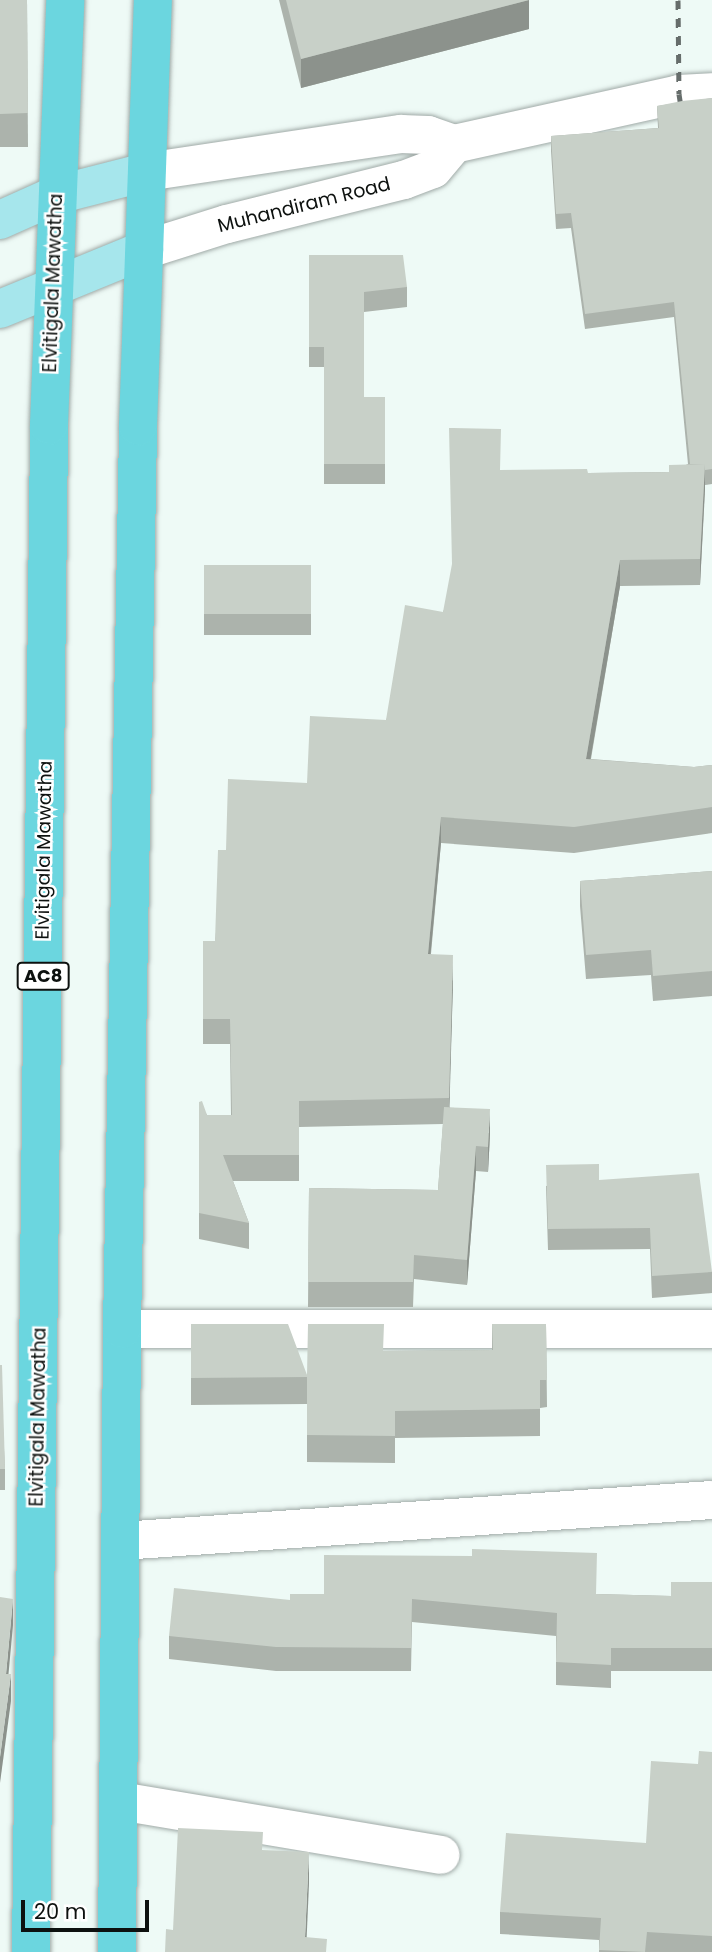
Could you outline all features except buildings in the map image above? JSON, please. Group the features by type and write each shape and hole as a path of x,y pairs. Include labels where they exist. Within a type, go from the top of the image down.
{"highway":[{"name":"Elvitigala Mawatha","path":"31,1952 52,287 65,0"},
{"path":"117,1952 122,1329 144,250 153,0"}],"main road":[{"path":"0,220 56,195 146,172"},
{"path":"0,309 144,250"}],"street":[{"path":"146,172 229,157 401,134 428,135 454,144 679,94 712,92"},
{"name":"Muhandiram Road","path":"144,250 227,224 404,180 433,169 454,144"},
{"path":"122,1329 712,1329"},
{"path":"121,1541 712,1500"},
{"path":"118,1801 440,1855"}],"railway":[{"path":"678,0 679,94 683,119"}]}
